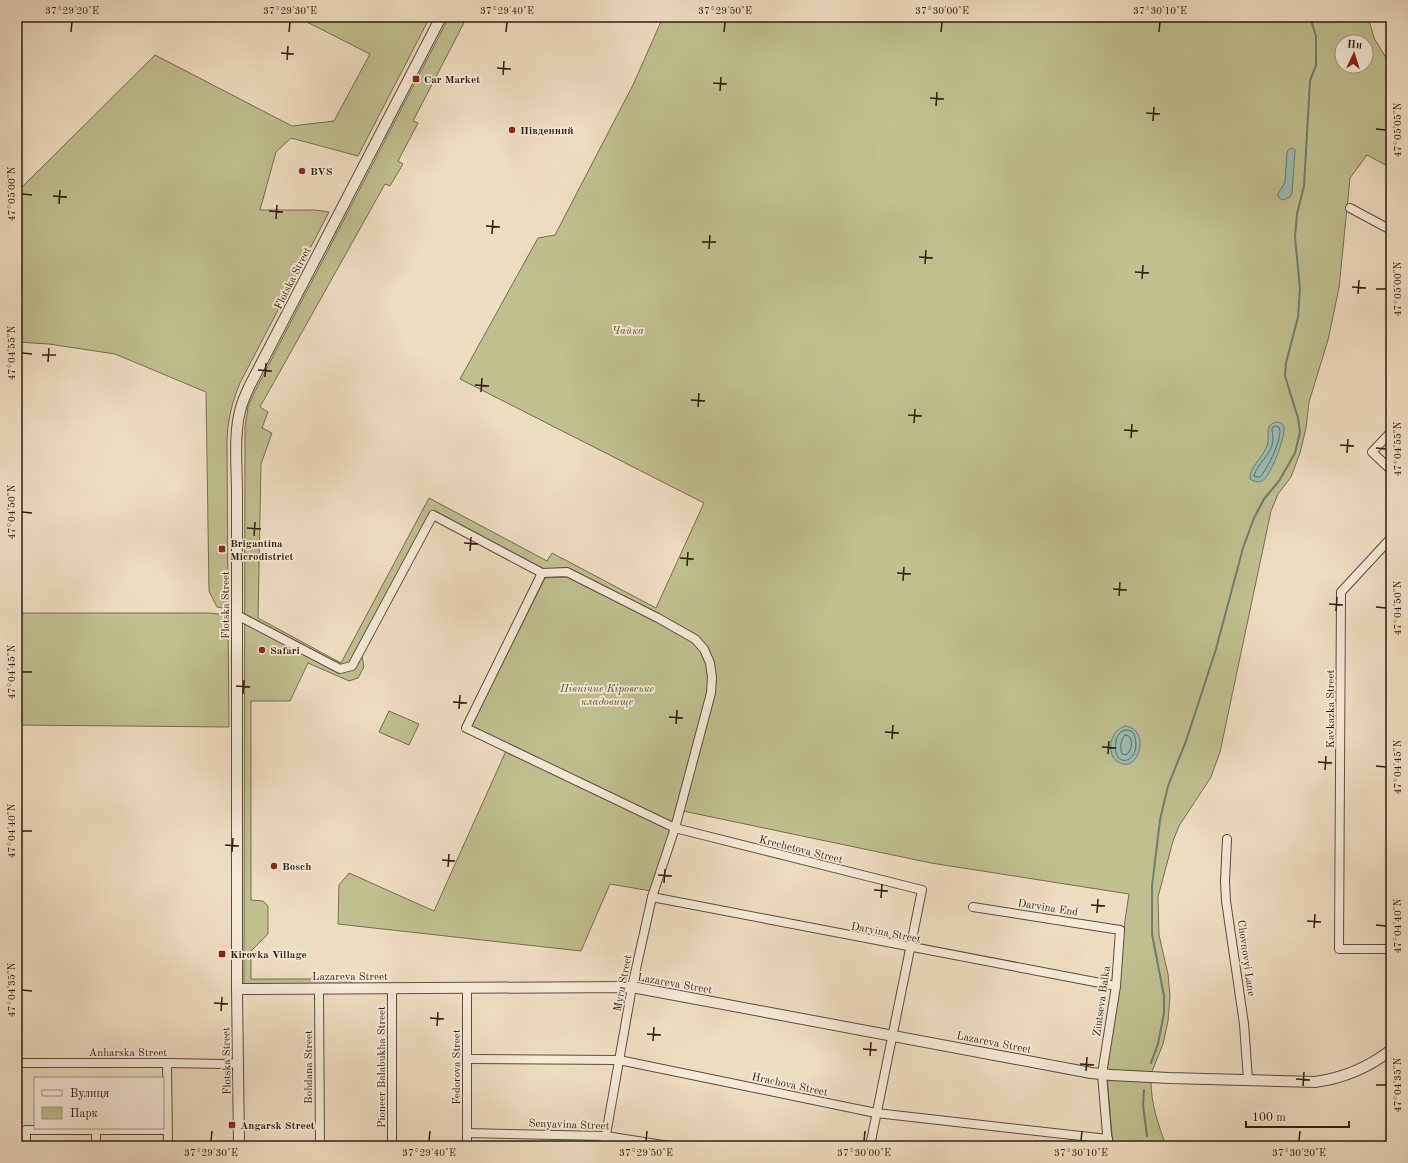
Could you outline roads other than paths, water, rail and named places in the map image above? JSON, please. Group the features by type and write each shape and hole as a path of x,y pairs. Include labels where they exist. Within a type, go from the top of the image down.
{"street":[{"name":"Flotska Street","path":"239,1146 237,434 242,404 256,372 441,17"},
{"path":"1350,208 1391,230"},
{"path":"1391,432 1372,452 1391,470"},
{"path":"237,615 340,669 352,666 433,515 542,573"},
{"name":"Kavkazka Street","path":"1391,538 1341,592 1339,948 1391,949"},
{"name":"Myru Street","path":"542,573 566,572 676,628 695,639 704,649 712,670 711,693 675,828 652,897 632,987 604,1146"},
{"name":"Krechetova Street","path":"542,573 466,728 675,828 922,890 910,948"},
{"name":"Chovnovyi Lane","path":"1227,839 1225,881 1226,901 1244,1024 1248,1080"},
{"name":"Darvina Street","path":"652,897 910,948 1116,986"},
{"name":"Darvina End","path":"973,906 1120,930"},
{"name":"Zintseva Balka","path":"1108,1142 1102,1074 1116,986 1120,930"},
{"path":"870,1146 910,948"},
{"name":"Lazareva Street","path":"238,989 632,987 1102,1074"},
{"name":"Pioneer Balabukha Street","path":"392,988 392,1146"},
{"name":"Fedorova Street","path":"467,988 467,1146"},
{"name":"Bohdana Street","path":"319,989 320,1146"},
{"path":"1102,1074 1170,1078 1315,1082 1335,1079 1355,1072 1391,1050"},
{"name":"Hrachova Street","path":"467,1059 619,1060 876,1113 1108,1142"},
{"name":"Anharska Street","path":"17,1063 238,1064"},
{"path":"167,1063 168,1146"},
{"path":"26,1146 26,1130 168,1130"},
{"path":"96,1130 96,1146"},
{"name":"Senyavina Street","path":"467,1133 606,1136 669,1146"}],"water":[{"path":"1292,148 1295,150 1292,193 1289,198 1282,200 1278,197 1278,194 1285,182 1287,153 1288,150"},
{"path":"1276,422 1281,423 1284,426 1283,438 1277,455 1266,478 1260,482 1254,481 1250,479 1250,475 1268,444 1269,426"},
{"path":"1126,726 1134,730 1139,736 1140,743 1136,758 1131,763 1125,764 1118,762 1112,755 1111,741 1118,730"}],"waterway":[{"path":"1151,1063 1158,1044 1164,1013 1164,996 1152,934 1152,886 1160,820 1168,786 1186,741 1216,649 1243,548 1254,518 1264,499 1279,481 1295,453 1300,432 1298,418 1285,376 1286,363 1298,317 1300,288 1295,237 1297,214 1304,186 1310,81 1316,65 1316,36 1310,17"},
{"path":"1144,1090 1143,1105 1147,1136"}],"place":[{"name":"Car Market","path":"416,79"},
{"name":"Південний","path":"512,130"},
{"name":"BVS","path":"302,171"},
{"name":"Brigantina Microdistrict","path":"222,549"},
{"name":"Safari","path":"262,650"},
{"name":"Bosch","path":"274,866"},
{"name":"Kirovka Village","path":"222,954"},
{"name":"Angarsk Street","path":"232,1125"}],"park label":[{"name":"Чайка","path":"628,330"},
{"name":"Північне Кіровське кладовище","path":"607,694"}]}
